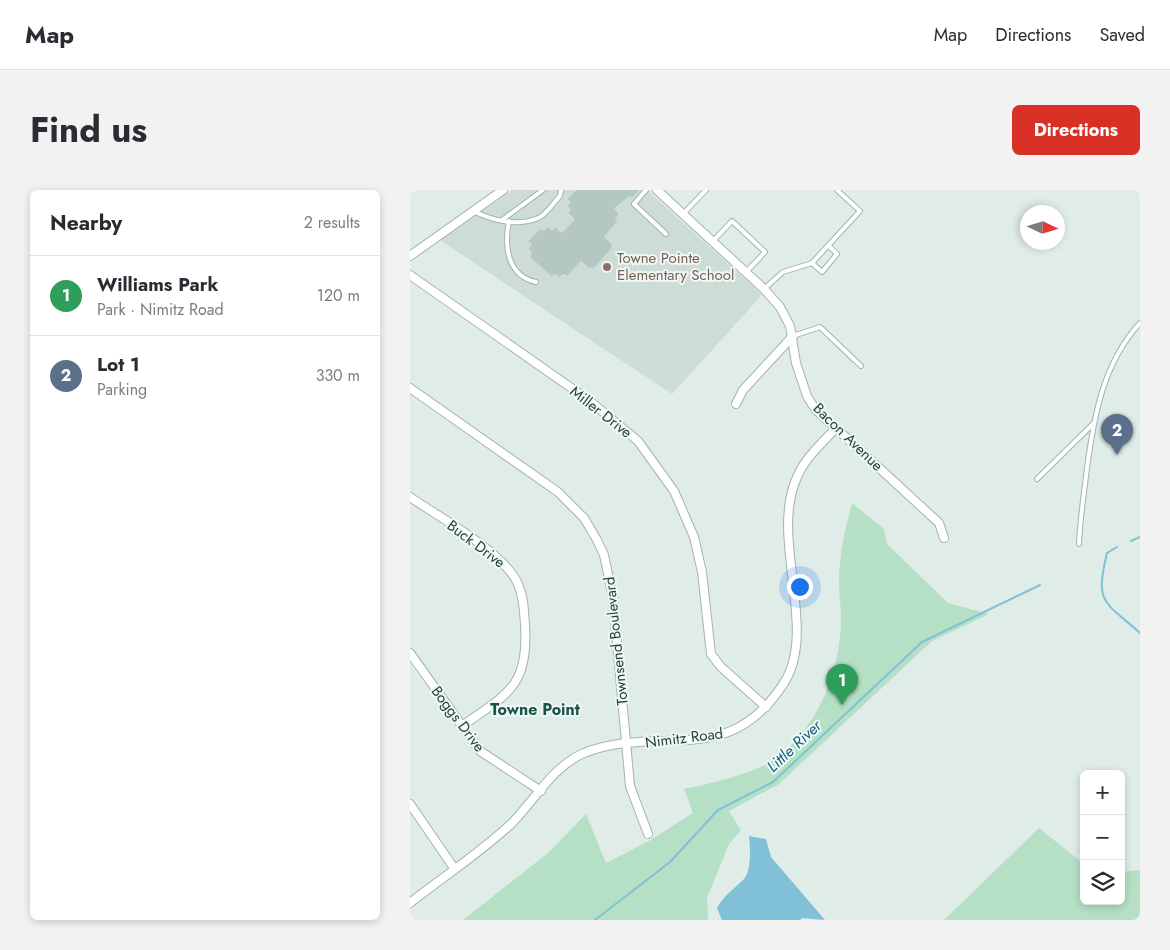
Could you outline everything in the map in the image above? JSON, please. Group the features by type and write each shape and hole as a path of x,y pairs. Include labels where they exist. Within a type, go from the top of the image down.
{"street":[{"path":"410,256 503,190"},
{"name":"Bacon Avenue","path":"657,190 764,289 786,317 793,336 796,363 807,396 816,409 939,523 944,538"},
{"name":"Miller Drive","path":"410,275 590,401 638,441 674,491 694,537 702,572 711,654 721,667 766,707"},
{"path":"736,404 743,390 793,336"},
{"name":"Townsend Boulevard","path":"410,388 558,492 574,507 604,555 610,578 630,786 648,834"},
{"name":"Nimitz Road","path":"410,903 510,825 561,768 575,758 602,748 626,744 722,736 744,726 766,707 785,681 792,665 796,641 787,524 791,492 798,474 807,459 836,428"},
{"name":"Buck Drive","path":"410,497 502,561 514,576 522,594 526,656 520,676 504,696 462,726"},
{"name":"Boggs Drive","path":"410,652 485,756 523,777 541,791"},
{"path":"410,804 454,868"}],"lane":[{"path":"502,220 543,190"},
{"path":"472,212 487,218 508,221 539,218 560,196 560,190"},
{"path":"646,190 634,204 666,234"},
{"path":"683,214 706,190"},
{"path":"764,289 783,272 812,263 860,211 836,190"},
{"path":"508,221 505,240 508,258 516,270 529,281 536,282"},
{"path":"712,241 732,221 765,252 746,272"},
{"path":"812,263 822,272 837,254 828,246"},
{"path":"1079,544 1080,520 1094,423 1103,386 1127,339 1140,323"},
{"path":"793,336 820,327 861,366"},
{"path":"1037,479 1094,423"}],"shaded area":[{"name":"Towne Pointe Elementary School","path":"512,190 647,190 762,295 672,394 440,240"}],"green space":[{"path":"852,503 884,529 887,544 948,603 989,614 932,641 779,784 729,811 741,830 729,844 707,898 708,920 463,920 548,853 586,814 606,863 649,841 693,813 684,789 721,781 761,767 781,755 795,742 817,711 832,676 837,658 841,620 840,562"},
{"path":"1039,828 1080,861 1080,905 1125,905 1125,872 1140,870 1140,920 944,920"}],"water":[{"path":"749,836 766,839 771,857 825,920 802,918 800,920 722,920 717,908 747,875 750,858"}],"building":[{"name":"Towne Pointe Elementary School","path":"577,190 638,190 632,197 629,195 613,209 618,214 614,218 617,221 603,237 611,244 611,248 594,267 588,267 581,260 567,275 563,273 559,277 555,273 552,276 531,257 533,252 529,249 533,244 529,241 541,229 544,232 548,227 552,231 555,228 562,234 576,219 569,213 572,210 568,206 572,202 568,199"}],"waterway":[{"name":"Little River","path":"1131,541 1140,537"},
{"path":"1117,547 1107,553 1103,570 1102,592 1110,607 1140,633"},
{"name":"Little River","path":"595,920 670,862 718,810 773,782 922,642 1040,585"}],"place":[{"name":"Towne Pointe Elementary School","path":"607,267"},
{"name":"Lot 1","path":"1117,455"},
{"name":"Williams Park","path":"842,705"}],"district":[{"name":"Towne Point","path":"535,709"}]}
